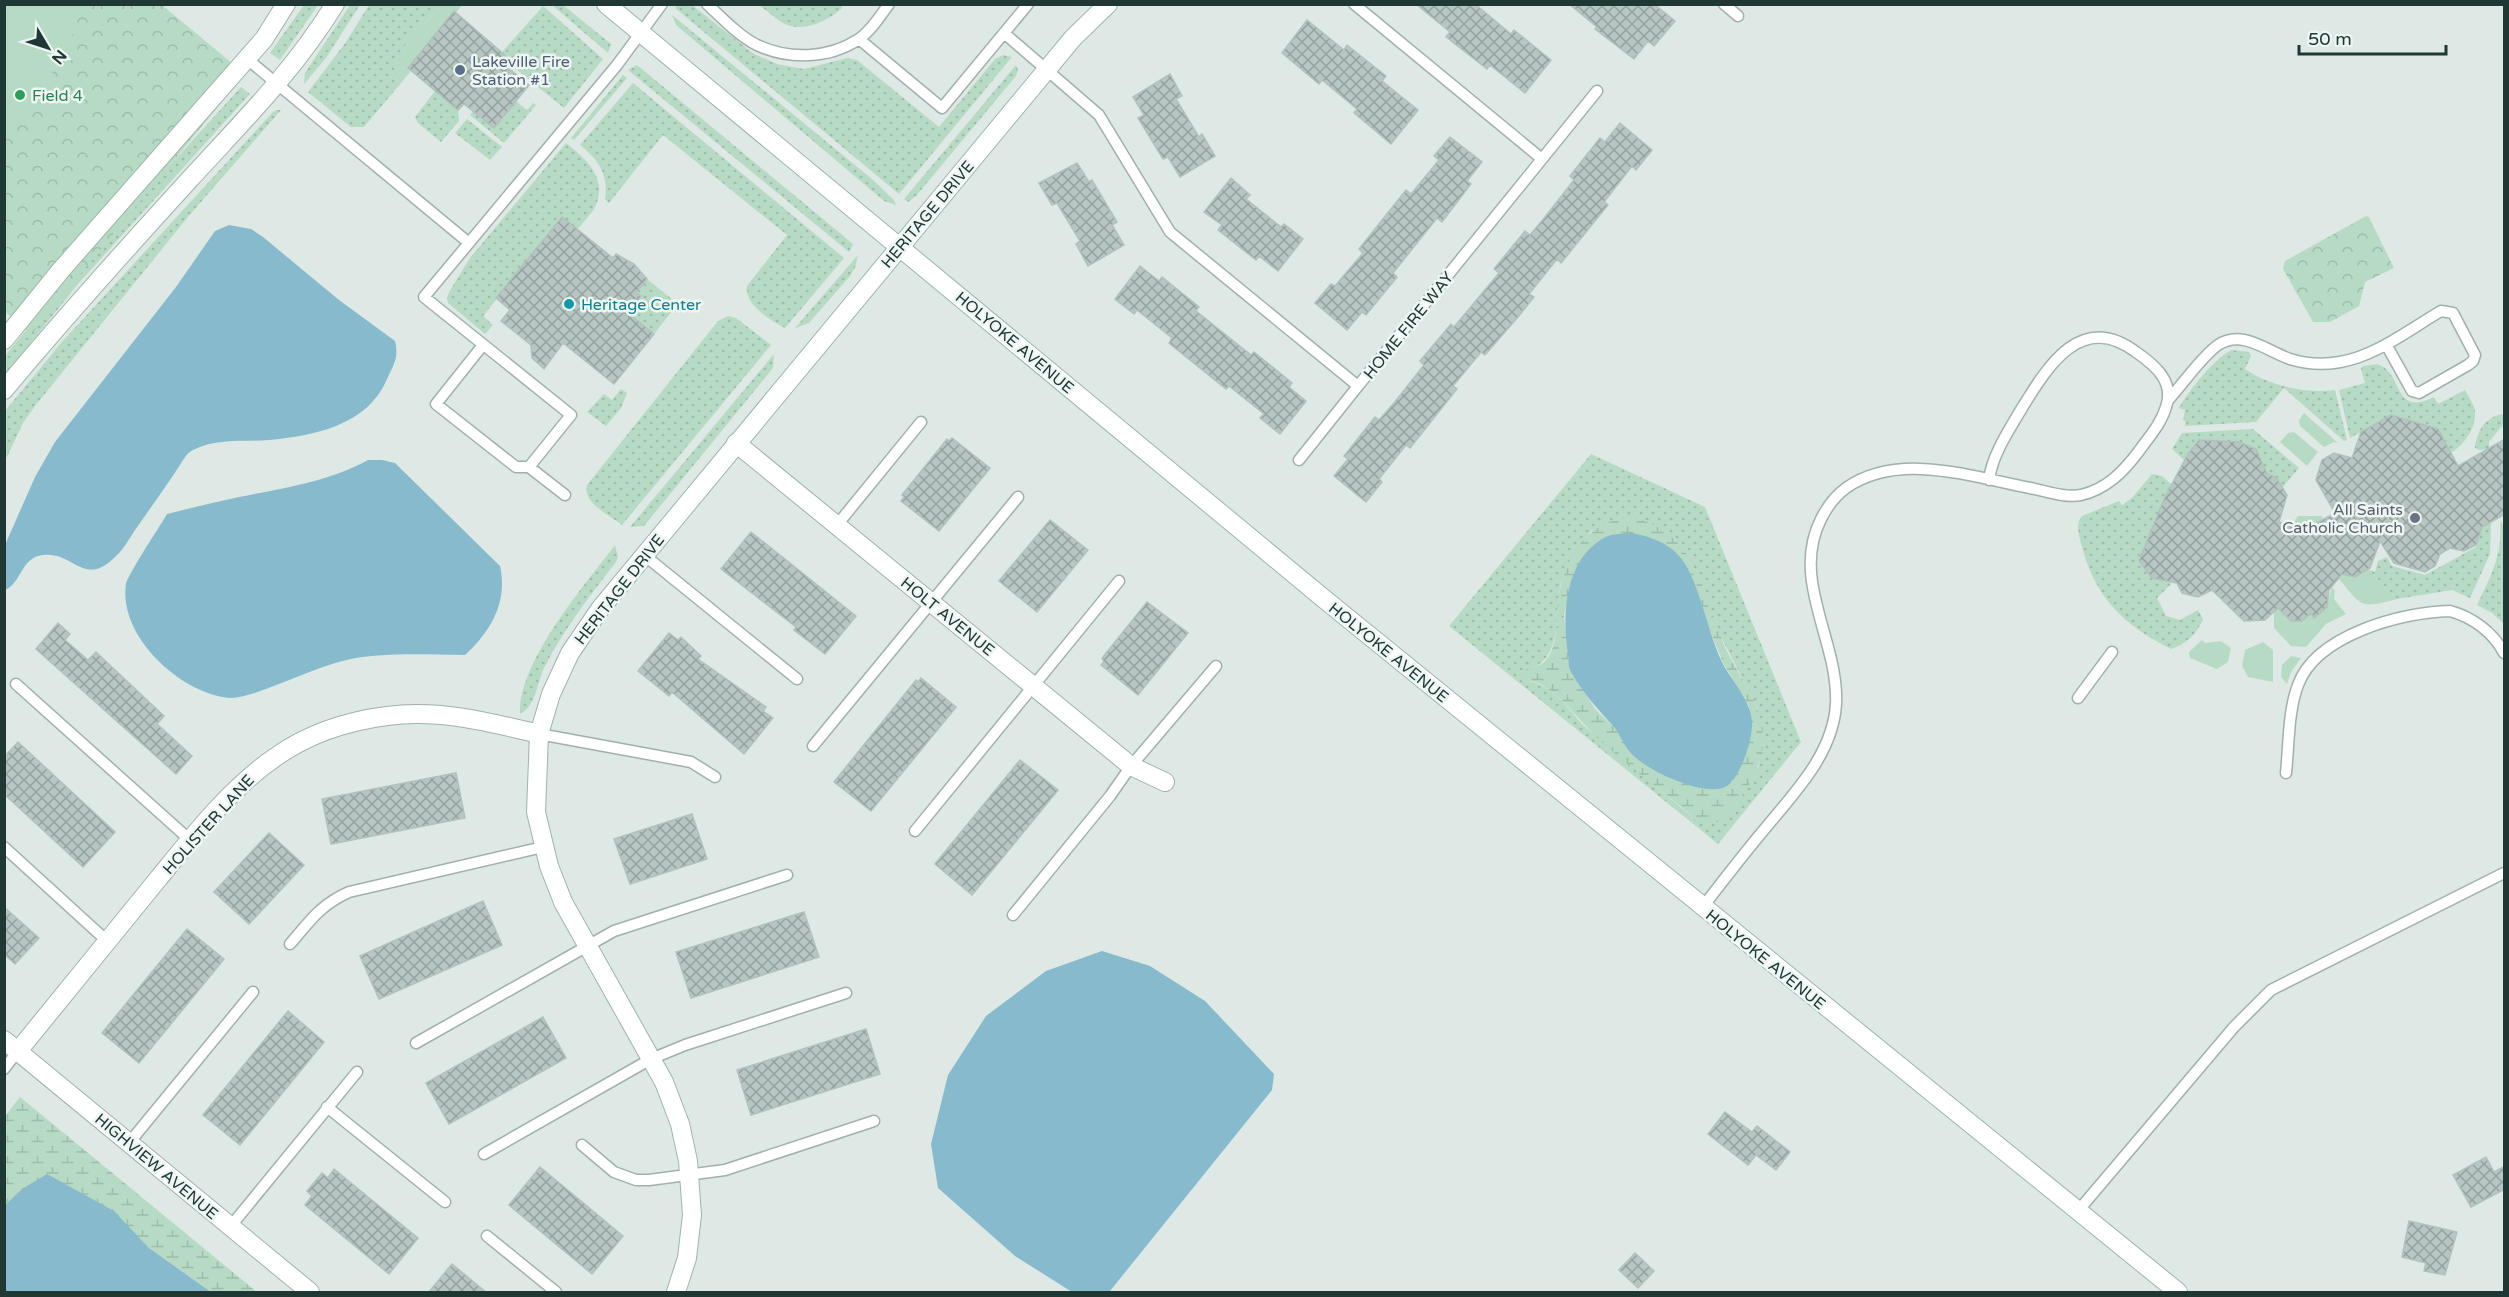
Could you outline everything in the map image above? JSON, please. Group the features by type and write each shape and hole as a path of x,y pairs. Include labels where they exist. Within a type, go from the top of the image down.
{"street":[{"path":"4,340 61,270 264,39 286,4"},
{"path":"4,390 121,254 278,84 303,53 335,4"},
{"name":"HOLYOKE AVENUE","path":"606,4 1702,908 2178,1293"},
{"name":"HERITAGE DRIVE","path":"676,1293 691,1236 692,1195 686,1145 664,1082 563,902 543,847 536,802 539,734 551,693 582,632 644,555 1047,69 1086,24 1108,4"},
{"name":"HOLT AVENUE","path":"736,442 1131,766 1165,782"},
{"name":"HOLISTER LANE","path":"11,1046 107,941 190,840 239,786 294,745 336,726 386,716 422,714 488,722 539,734"},
{"name":"HIGHVIEW AVENUE","path":"11,1046 310,1293"}],"lane":[{"path":"529,467 571,415 424,297 641,34 662,4"},
{"path":"707,4 748,40 757,45 802,56 822,54 859,39 889,4"},
{"path":"859,39 942,108 1028,4"},
{"path":"1354,4 1542,159"},
{"path":"1724,4 1738,16"},
{"name":"HOME FIRE WAY","path":"1004,33 1099,115 1170,232 1358,386 1597,91"},
{"path":"246,58 469,243"},
{"path":"1702,908 1811,771 1831,729 1836,711 1835,679 1810,567 1814,535 1829,505 1853,484 1871,474 1890,469 1911,468 1989,480 2068,496 2080,495 2099,488 2117,477 2127,467 2155,429 2169,399 2210,352 2229,340 2238,338 2291,359 2315,364 2340,363 2387,346 2395,337 2441,311 2448,311 2453,313 2475,355 2473,361 2468,365 2419,393 2412,391 2387,346"},
{"path":"1989,480 1997,453 2036,386 2055,360 2075,343 2097,338 2110,339 2127,345 2149,362 2166,381 2169,399"},
{"path":"483,345 436,404 516,467 529,467 565,495"},
{"path":"1299,460 1358,386"},
{"path":"837,525 921,422"},
{"path":"813,746 1018,497"},
{"path":"644,555 797,679"},
{"path":"915,831 1119,581"},
{"path":"2286,773 2297,687 2309,665 2339,641 2378,625 2450,611 2460,614 2487,631 2505,653"},
{"path":"2078,698 2112,652"},
{"path":"1013,915 1110,796 1131,766 1216,666"},
{"path":"15,684 190,840"},
{"path":"539,734 691,762 715,777"},
{"path":"290,944 330,900 349,892 543,847"},
{"path":"4,848 107,941"},
{"path":"2078,1211 2227,1034 2271,990 2505,873"},
{"path":"416,1042 614,931 787,875"},
{"path":"129,1143 253,992"},
{"path":"484,1154 651,1059 685,1045 846,993"},
{"path":"4,1069 11,1046"},
{"path":"230,1227 357,1072"},
{"path":"327,1107 445,1202"},
{"path":"582,1145 614,1172 625,1177 649,1180 725,1170 874,1121"},
{"path":"487,1236 556,1293"}],"green space":[{"name":"Field 4","path":"5,4 81,5 70,39 54,69 13,125 5,130"},
{"path":"841,4 842,8 821,22 797,27 781,22 759,5"},
{"path":"4,5 162,5 245,74 31,334 5,312"},
{"path":"304,5 318,5 280,60 270,53"},
{"path":"350,5 360,5 326,58 304,84 305,73"},
{"path":"369,5 444,5 419,28 401,55 393,77 401,83 364,127 351,127 308,92 346,42"},
{"path":"443,5 462,5 408,68 411,71 401,83 393,77 404,46"},
{"path":"552,5 563,5 611,44 608,53"},
{"path":"678,5 692,5 754,54 777,64 804,69 847,58 857,60 939,127 995,59 1003,55 1012,57 899,194 675,8"},
{"path":"543,6 603,59 564,108 502,58 505,55 502,52"},
{"path":"672,15 872,179 894,200 896,205 884,201 676,25"},
{"path":"637,65 853,244 849,252 628,70"},
{"path":"1016,65 1018,70 1016,76 916,196 908,202 904,199"},
{"path":"623,75 627,78 574,140 571,138"},
{"path":"633,83 844,258 785,328 759,311 747,293 747,286 787,235 663,135 609,203 605,199 605,182 601,168 580,145"},
{"path":"241,87 250,94 78,284 5,375 5,356 74,271"},
{"path":"435,91 458,110 459,121 441,142 418,123 415,117"},
{"path":"516,101 527,110 533,103 536,105 504,143 470,115 473,111 494,128"},
{"path":"277,110 281,110 187,218 35,406 23,423 5,461 5,411 61,343"},
{"path":"467,119 502,147 490,160 455,133"},
{"path":"566,143 593,170 599,187 599,197 595,207 577,230 562,217 483,316 493,325 485,334 448,303 449,292 470,258"},
{"path":"2366,216 2369,217 2394,268 2365,282 2359,306 2330,322 2313,322 2283,269 2285,261"},
{"path":"858,255 855,268 850,276 809,323 795,328"},
{"path":"647,279 673,300 673,310 654,334 628,313 641,296 637,293"},
{"path":"728,316 736,318 771,345 622,525 593,503 587,491 587,485 718,321"},
{"path":"2232,350 2249,352 2251,356 2245,369 2266,380 2300,390 2335,390 2347,440 2344,441 2284,388 2256,422 2185,426 2186,422 2183,420 2185,410 2179,408 2183,401 2210,367"},
{"path":"774,354 773,368 644,526 630,527"},
{"path":"2377,364 2391,375 2405,398 2411,402 2421,402 2434,397 2438,404 2465,390 2475,414 2473,427 2461,445 2451,453 2438,429 2391,415 2350,438 2339,390 2365,383 2361,368"},
{"path":"621,389 627,393 621,408 606,426 587,412 604,394 612,400"},
{"path":"2304,413 2338,443 2334,442 2324,447 2300,426 2299,420"},
{"path":"2504,414 2504,426 2489,442 2489,449 2475,448 2480,430 2487,421"},
{"path":"2253,429 2299,468 2282,488 2276,477 2267,474 2256,449 2239,442 2199,440 2184,460 2172,449 2182,433"},
{"path":"2294,432 2318,452 2307,466 2280,442 2288,433"},
{"path":"1591,454 1705,507 1801,742 1718,844 1449,626","holes":["1592,530 1718,631 1757,707 1763,734 1759,766 1737,803 1697,821 1582,724 1556,695 1540,684 1522,681 1519,672 1535,667 1545,659 1552,648 1565,570 1579,546"]},
{"path":"2152,474 2162,476 2172,485 2139,560 2152,578 2171,584 2157,598 2166,616 2180,620 2198,610 2203,619 2190,638 2171,649 2126,620 2104,596 2088,565 2078,531 2082,516 2119,501 2122,505 2132,498"},
{"path":"2298,516 2322,516 2323,520 2306,529 2292,525"},
{"path":"1631,517 1646,521 1665,531 1681,547 1695,569 1727,651 1758,711 1762,725 1763,746 1758,767 1736,805 1718,822 1706,824 1697,821 1596,737 1549,690 1538,683 1522,681 1516,674 1542,664 1549,655 1556,634 1561,587 1571,558 1589,535 1600,526","holes":["1573,576 1699,595 1702,610 1723,663 1749,706 1745,754 1732,782 1681,783 1639,760 1613,726 1596,710 1570,670 1564,615"]},
{"path":"2500,521 2504,526 2504,624 2492,613 2477,605 2498,554"},
{"path":"2491,522 2490,554 2470,598 2452,590 2397,599 2368,569 2375,572 2378,561 2387,557 2392,566 2425,575 2476,547 2482,527"},
{"path":"615,545 618,557 616,562 559,641 543,670 532,701 520,714 522,693 541,648 555,625"},
{"path":"2368,569 2397,599 2375,604 2363,603 2352,595 2338,578 2342,574 2355,576"},
{"path":"2332,587 2335,591 2334,599 2346,614 2326,624 2306,647 2291,646 2274,628 2274,605 2302,621 2311,613 2314,617 2327,607"},
{"path":"2202,640 2205,643 2221,641 2231,648 2228,662 2217,669 2190,658 2189,652"},
{"path":"2263,642 2273,650 2273,682 2248,677 2242,666 2245,650"},
{"path":"2291,656 2301,658 2291,672 2287,684 2281,677 2282,665"},
{"path":"20,1097 257,1292 211,1292 149,1248 113,1211 22,1189 5,1205 5,1116"}],"water":[{"path":"229,225 251,229 263,237 339,300 395,341 395,361 378,395 353,417 321,431 269,440 221,442 193,450 184,459 124,547 105,565 87,569 54,555 43,555 30,560 15,582 5,590 5,545 35,477 55,442 176,287 215,231"},
{"path":"368,460 395,463 500,566 502,592 495,615 483,636 465,655 394,655 351,659 319,668 253,694 230,698 211,694 192,686 157,659 132,624 126,604 126,584 167,514 305,483 337,474"},
{"path":"1632,533 1664,544 1680,557 1687,567 1718,654 1749,707 1752,729 1748,748 1736,776 1725,787 1715,789 1689,785 1661,774 1637,759 1585,693 1570,670 1565,624 1568,591 1573,576 1589,549 1602,539"},
{"path":"1102,951 1150,966 1205,1001 1274,1074 1272,1090 1110,1291 1072,1292 1015,1256 938,1188 931,1144 948,1075 986,1016 1046,971"},
{"path":"47,1174 114,1211 149,1248 211,1292 5,1292 5,1205 22,1189"}],"building":[{"path":"1416,4 1475,4 1511,34 1514,30 1551,60 1525,93 1490,65 1487,69 1446,37 1450,32"},
{"path":"1569,4 1654,4 1675,21 1654,46 1648,41 1634,59 1595,29 1597,27"},
{"name":"Lakeville Fire Station #1","path":"454,11 505,55 500,61 529,85 494,128 464,104 458,110 408,68"},
{"path":"1307,20 1344,50 1347,45 1386,76 1382,81 1418,110 1391,144 1354,113 1357,109 1322,80 1319,84 1282,53"},
{"path":"1170,74 1182,96 1176,99 1199,137 1202,134 1215,156 1180,177 1168,157 1163,159 1138,118 1144,115 1133,97"},
{"path":"1620,123 1652,150 1636,170 1632,166 1604,202 1608,205 1561,263 1557,259 1529,294 1534,297 1518,317 1485,355 1481,352 1453,386 1457,389 1410,448 1406,445 1379,479 1382,482 1366,502 1334,476 1348,459 1344,456 1375,417 1379,420 1394,403 1424,365 1420,361 1451,324 1454,327 1499,273 1494,269 1525,231 1530,235 1545,217 1574,180 1570,176 1600,138 1605,142"},
{"path":"1450,137 1482,162 1467,181 1471,184 1442,222 1437,218 1393,273 1397,277 1366,315 1362,312 1347,330 1315,303 1331,284 1335,286 1363,253 1359,249 1406,190 1411,194 1439,160 1434,156"},
{"path":"1077,163 1089,182 1092,180 1117,222 1112,225 1124,245 1088,266 1076,244 1080,241 1057,203 1052,205 1039,183"},
{"path":"1231,178 1250,195 1246,199 1281,227 1284,224 1303,239 1278,271 1259,256 1256,260 1218,230 1222,225 1204,212"},
{"name":"Heritage Center","path":"562,217 613,258 616,254 634,264 647,279 636,293 641,296 628,313 654,334 614,384 563,343 544,369 532,358 531,345 501,321 510,310 496,298"},
{"path":"1140,266 1159,281 1162,277 1199,307 1196,311 1251,355 1254,352 1292,383 1289,387 1306,401 1280,434 1260,418 1264,414 1229,386 1226,389 1169,343 1172,338 1137,310 1134,314 1115,299"},
{"name":"All Saints Catholic Church","path":"2391,415 2438,429 2458,466 2505,439 2505,514 2482,527 2476,545 2464,551 2450,548 2440,554 2435,566 2425,572 2394,563 2380,541 2370,568 2355,577 2342,574 2329,590 2327,607 2314,618 2311,613 2302,621 2291,621 2278,608 2265,620 2244,621 2212,590 2198,597 2182,593 2177,583 2152,578 2139,561 2165,497 2188,454 2199,440 2239,442 2256,449 2267,474 2276,477 2287,495 2279,522 2306,529 2335,513 2316,480 2322,460 2334,453 2352,458 2361,432"},
{"path":"952,438 990,468 939,531 901,501 904,497 902,495 947,439 949,441"},
{"path":"1050,520 1088,550 1037,612 999,581"},
{"path":"751,532 856,616 825,654 794,630 796,627 721,569"},
{"path":"1147,602 1188,633 1138,695 1101,665 1104,662 1102,658"},
{"path":"58,623 70,634 65,640 88,660 96,652 164,716 157,724 192,756 176,774 36,649"},
{"path":"669,633 678,640 681,637 701,656 698,659 766,707 763,711 773,718 744,754 672,692 669,696 638,671"},
{"path":"921,678 956,707 871,811 834,782 916,680 918,682"},
{"path":"18,742 115,832 83,867 4,794 4,757"},
{"path":"1020,760 1058,790 972,895 935,864"},
{"path":"456,773 465,818 331,844 322,799"},
{"path":"692,814 707,859 630,884 614,839"},
{"path":"269,833 304,865 249,924 214,892"},
{"path":"483,901 502,945 379,999 360,956"},
{"path":"4,907 39,938 15,964 4,954"},
{"path":"804,912 819,957 691,998 676,952"},
{"path":"187,929 224,959 139,1063 102,1033"},
{"path":"288,1011 324,1042 240,1145 203,1115"},
{"path":"543,1017 566,1058 449,1124 426,1083"},
{"path":"866,1029 880,1074 751,1115 737,1070"},
{"path":"1725,1112 1752,1132 1757,1126 1790,1152 1776,1170 1756,1155 1748,1165 1708,1134"},
{"path":"2486,1157 2494,1172 2505,1166 2505,1189 2471,1207 2453,1175"},
{"path":"540,1167 623,1236 592,1274 509,1205"},
{"path":"334,1169 418,1238 389,1274 305,1205 312,1196 307,1191 322,1173 328,1178"},
{"path":"2409,1221 2457,1232 2445,1275 2424,1271 2426,1263 2402,1257"},
{"path":"1635,1253 1654,1271 1638,1288 1619,1270"},
{"path":"452,1264 487,1293 428,1293"}],"place":[{"name":"Lakeville Fire Station #1","path":"460,70"},
{"name":"Field 4","path":"20,95"},
{"name":"Heritage Center","path":"569,304"},
{"name":"All Saints Catholic Church","path":"2415,518"}]}
